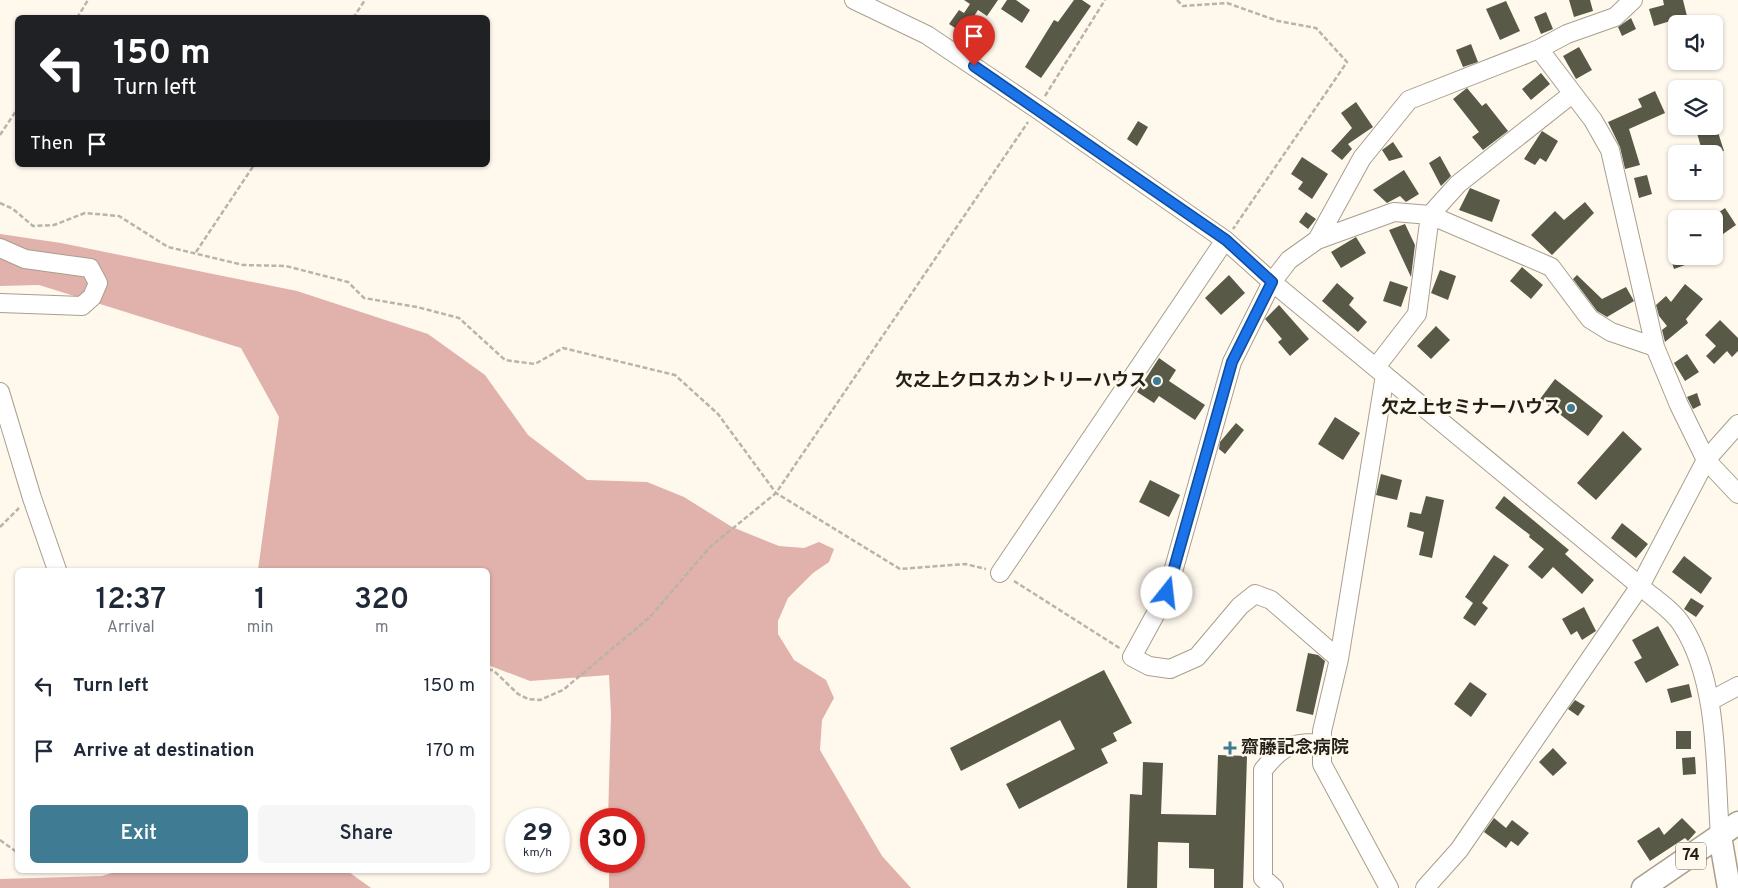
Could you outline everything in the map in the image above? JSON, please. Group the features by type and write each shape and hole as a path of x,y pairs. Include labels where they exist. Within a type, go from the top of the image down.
{"main road":[{"name":"74","path":"1643,888 1729,830"},
{"path":"1728,888 1729,830"}],"street":[{"path":"854,0 927,35 1226,240 1272,282 1640,586 1681,623 1700,659 1710,701 1729,830"},
{"path":"1317,240 1362,158 1409,100 1539,49 1567,34 1615,18 1634,0"},
{"path":"1539,49 1593,120 1610,150 1655,346 1679,405 1706,460 1738,494"},
{"path":"1387,887 1322,764 1322,731 1339,660 1380,371 1417,314 1430,215 1458,184 1572,94"},
{"path":"1339,660 1271,600 1255,594 1240,606 1197,657 1170,669 1149,666 1132,657 1167,593 1232,362 1272,282 1289,260 1317,240 1394,212 1430,215 1551,268 1590,318 1611,332 1655,346"},
{"path":"1000,573 1226,240"},
{"path":"0,248 25,259 90,268 98,283 92,297 82,306 0,303"},
{"path":"0,392 32,498 56,568"},
{"path":"1425,888 1458,850 1640,586 1706,460 1738,424"},
{"path":"1710,701 1738,686"},
{"path":"1274,888 1262,878 1263,770 1273,757 1295,742 1322,742"}],"path":[{"path":"79,15 88,0"},
{"path":"355,15 364,0"},
{"path":"490,670 493,670 518,694 528,699 540,700 563,690 650,618 710,547 776,493 1037,109 1105,0"},
{"path":"1178,0 1183,6 1227,3 1278,22 1316,28 1347,62 1226,240"},
{"path":"0,135 15,112"},
{"path":"196,252 253,167"},
{"path":"0,202 13,209 33,226 54,225 85,213 119,216 168,247 196,252 243,265 286,266 348,282 364,298 417,306 458,318 505,360 535,364 563,348 675,375 718,414 776,493 900,568 965,564 1000,573 1077,619 1132,657"},
{"path":"0,526 24,501 32,498"},
{"path":"0,840 15,850"}],"shaded area":[{"path":"0,234 61,243 297,291 428,334 485,375 528,435 587,480 647,482 684,497 732,527 779,546 804,548 819,542 834,549 829,562 813,573 788,598 778,621 778,634 794,660 826,680 834,698 822,720 820,750 882,856 911,888 609,888 609,873 645,873 645,808 608,808 611,714 609,675 530,681 490,666 490,568 258,568 279,417 241,348 39,285 0,286"},
{"path":"112,873 350,873 371,888 0,888 0,879 102,876"}],"building":[{"path":"964,0 998,0 987,16 978,10 963,33 949,24 959,10 964,13 970,4"},
{"path":"1007,0 1016,0 1030,10 1022,23 1001,9"},
{"path":"1074,0 1082,0 1091,6 1041,78 1025,67 1054,20 1058,22"},
{"path":"1569,0 1590,0 1593,11 1574,17"},
{"path":"1663,0 1683,0 1687,15 1668,15 1668,22 1654,26 1649,9 1664,5"},
{"path":"1506,1 1520,31 1500,40 1486,9"},
{"path":"1546,12 1553,29 1541,34 1534,17"},
{"path":"1631,18 1636,29 1622,36 1618,27"},
{"path":"1471,44 1478,62 1463,67 1456,50"},
{"path":"1579,47 1592,70 1576,79 1563,56"},
{"path":"1541,73 1550,84 1531,100 1522,89"},
{"path":"1467,88 1482,106 1486,103 1508,131 1483,150 1472,137 1479,132 1453,99"},
{"path":"1655,91 1665,113 1629,129 1640,165 1625,169 1620,147 1608,122 1642,107 1638,99"},
{"path":"1356,102 1373,127 1348,144 1352,149 1342,160 1331,151 1352,128 1341,113"},
{"path":"1138,121 1148,127 1137,146 1127,139"},
{"path":"1542,131 1558,141 1546,162 1540,158 1535,165 1524,159"},
{"path":"1698,135 1719,135 1722,145 1700,145"},
{"path":"1393,142 1403,157 1389,161 1382,150"},
{"path":"1440,156 1451,176 1441,186 1429,163"},
{"path":"1302,157 1328,174 1312,199 1298,189 1303,182 1291,174"},
{"path":"1404,170 1419,194 1406,202 1400,196 1387,203 1373,190"},
{"path":"1647,175 1652,194 1639,198 1634,178"},
{"path":"1470,188 1500,200 1492,222 1459,210"},
{"path":"1585,202 1594,213 1552,255 1531,235 1555,211 1564,220"},
{"path":"1725,208 1736,225 1723,234 1723,210"},
{"path":"1306,212 1316,219 1308,229 1299,222"},
{"path":"1405,224 1415,245 1411,277 1389,230"},
{"path":"1356,237 1366,253 1341,268 1331,252"},
{"path":"1673,265 1685,265 1674,269"},
{"path":"1522,267 1543,285 1531,299 1510,281"},
{"path":"1440,270 1456,276 1448,300 1431,293"},
{"path":"1229,275 1245,293 1221,315 1205,298"},
{"path":"1577,275 1602,299 1626,287 1634,301 1607,317 1597,311 1573,279"},
{"path":"1390,281 1408,287 1401,307 1383,301"},
{"path":"1337,283 1354,298 1349,305 1367,322 1358,332 1322,301"},
{"path":"1685,284 1703,299 1686,319 1688,323 1665,342 1662,330 1667,326 1659,316 1656,305 1666,296 1671,302"},
{"path":"1279,305 1309,339 1290,356 1278,342 1282,339 1265,319"},
{"path":"1720,320 1738,338 1738,351 1732,357 1727,351 1714,364 1706,356 1716,346 1705,335"},
{"path":"1436,326 1450,340 1431,359 1417,346"},
{"path":"1687,354 1699,372 1685,381 1674,363"},
{"path":"1159,358 1176,370 1169,381 1205,405 1195,420 1159,396 1154,403 1137,392"},
{"name":"欠之上セミナーハウス","path":"1555,379 1603,416 1588,436 1540,399"},
{"path":"1697,393 1701,405 1693,409 1687,397"},
{"path":"1335,417 1360,433 1343,460 1318,444"},
{"path":"1236,423 1244,430 1225,454 1219,449 1220,442"},
{"path":"1623,431 1642,449 1596,500 1577,483"},
{"path":"1381,474 1402,480 1397,500 1376,495"},
{"path":"1150,480 1180,495 1169,517 1139,502"},
{"path":"1426,496 1444,500 1432,558 1419,555 1424,532 1407,527 1410,512 1421,514"},
{"path":"1504,496 1569,550 1565,554 1594,580 1582,594 1553,567 1542,579 1528,567 1544,549 1529,537 1530,535 1495,508"},
{"path":"1622,523 1648,544 1636,558 1611,538"},
{"path":"1494,555 1509,565 1482,603 1488,608 1475,626 1463,618 1473,603 1465,597"},
{"path":"1684,556 1712,578 1701,594 1672,572"},
{"path":"1691,598 1704,606 1696,617 1684,609"},
{"path":"1584,607 1596,631 1582,640 1577,631 1571,635 1562,619"},
{"path":"1658,626 1679,665 1646,683 1634,662 1642,658 1632,640"},
{"path":"1308,653 1318,655 1325,661 1313,715 1296,711"},
{"path":"1104,670 1132,723 1113,733 1117,741 1101,749 1108,763 1019,809 1006,784 1075,749 1060,720 961,771 950,748"},
{"path":"1470,682 1487,694 1471,717 1454,704"},
{"path":"1689,684 1692,697 1671,703 1667,689"},
{"path":"1575,700 1585,706 1578,716 1568,709"},
{"path":"1676,731 1691,731 1691,749 1676,749"},
{"path":"1553,748 1567,763 1553,776 1539,762"},
{"path":"1218,755 1247,756 1243,888 1214,888 1214,869 1189,868 1189,843 1158,842 1157,888 1127,888 1130,794 1142,795 1143,762 1163,763 1161,814 1216,815"},
{"path":"1695,757 1696,774 1683,775 1682,758"},
{"path":"1494,818 1506,828 1512,820 1529,833 1518,846 1511,841 1506,848 1484,832"},
{"path":"1682,818 1696,832 1688,841 1685,838 1650,861 1637,841 1659,827 1664,835"}],"place":[{"name":"欠之上クロスカントリーハウス","path":"1157,381"},
{"name":"欠之上セミナーハウス","path":"1571,408"},
{"name":"齋藤記念病院","path":"1230,748"}],"route":[{"path":"974,66 1226,240 1272,282 1232,362 1167,593"}]}
